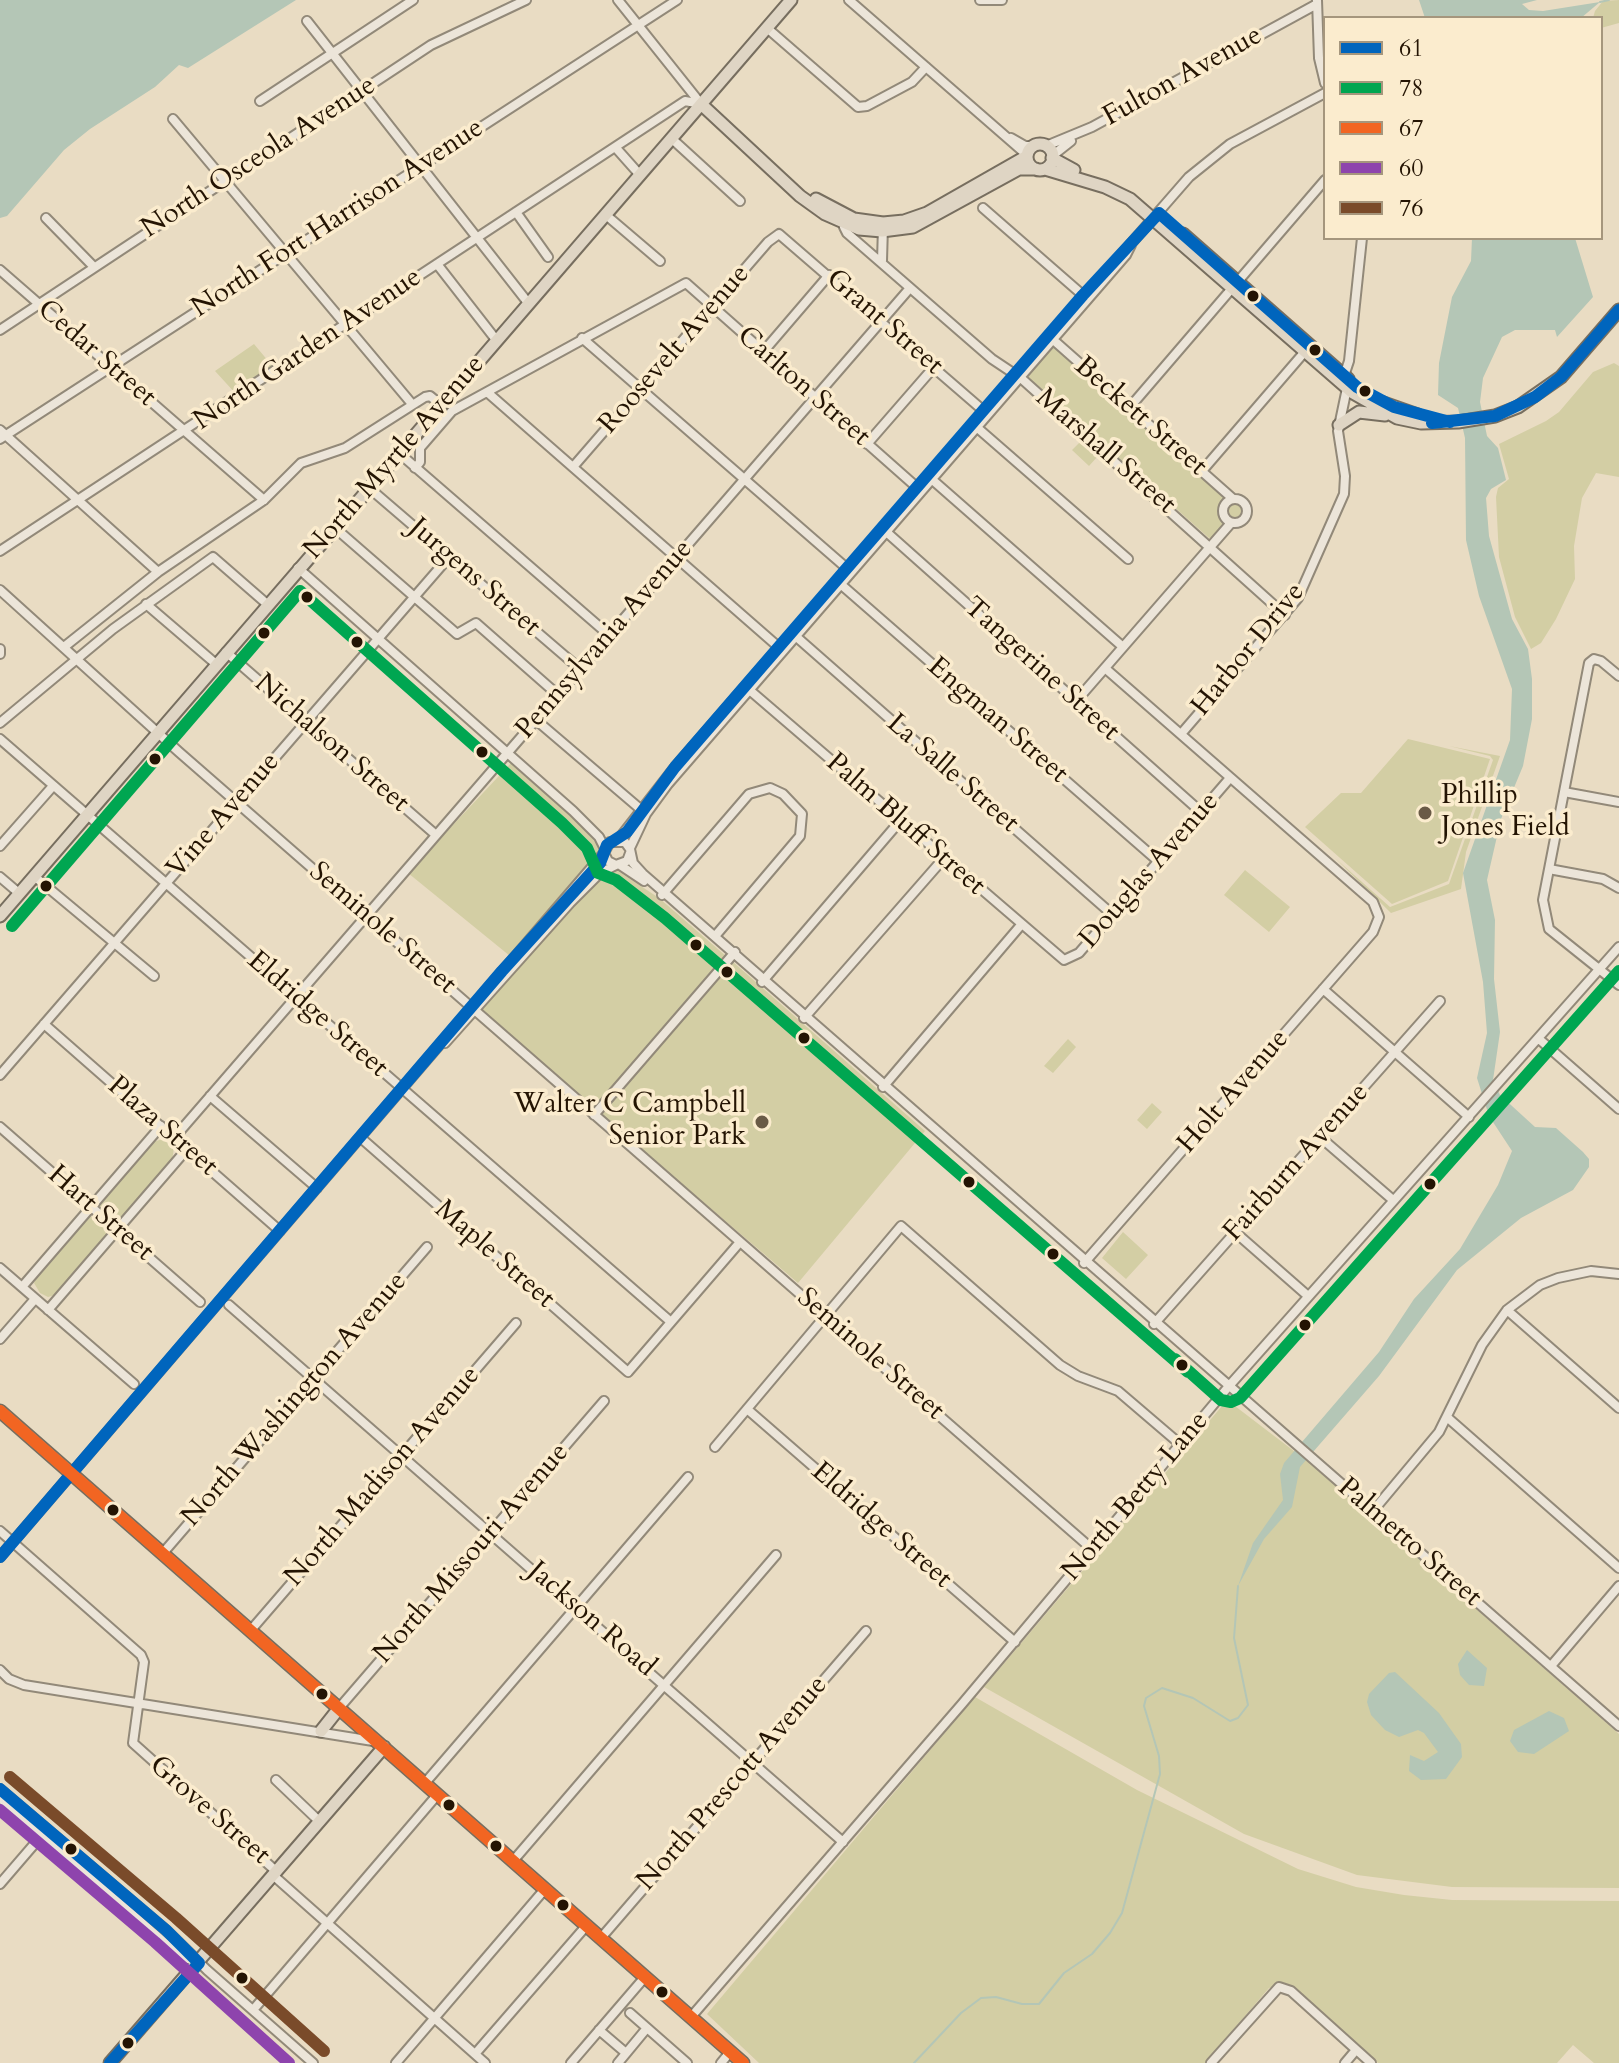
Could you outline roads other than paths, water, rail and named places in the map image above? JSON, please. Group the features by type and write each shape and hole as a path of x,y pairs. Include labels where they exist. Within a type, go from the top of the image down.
{"main road":[{"name":"North Myrtle Avenue","path":"0,916 791,0"},
{"name":"Marshall Street","path":"701,104 791,188 825,214 851,226"},
{"name":"Marshall Street","path":"755,152 851,226"},
{"path":"1040,157 1117,192 1156,216 1346,382 1397,418"},
{"name":"Fulton Avenue","path":"851,226 923,223 1040,157"},
{"path":"1339,425 1359,412 1421,423 1495,416 1518,407 1552,385 1619,310"},
{"path":"1346,382 1381,402 1450,422"},
{"path":"0,1411 743,2063"},
{"path":"321,1731 340,1707"},
{"path":"110,2063 384,1747"}],"street":[{"path":"260,101 413,0"},
{"name":"North Osceola Avenue","path":"0,330 431,45 526,0"},
{"name":"Marshall Street","path":"618,0 701,104"},
{"name":"North Fort Harrison Avenue","path":"2,435 677,0"},
{"path":"849,0 988,121 1040,157"},
{"path":"980,0 1002,0"},
{"path":"1317,2 1319,58 1323,75"},
{"name":"Fulton Avenue","path":"1040,157 1317,2"},
{"path":"307,21 529,304"},
{"path":"767,28 858,107 867,106 912,82 926,67"},
{"path":"474,1009 597,867 605,851 644,812 747,688 1204,163 1323,94"},
{"name":"North Garden Avenue","path":"0,551 685,101 701,104"},
{"path":"173,119 412,404"},
{"path":"671,138 740,201"},
{"path":"616,148 640,175"},
{"path":"1130,407 1323,182"},
{"path":"983,208 1085,297"},
{"path":"516,212 548,257"},
{"path":"606,215 660,261"},
{"path":"46,218 94,267"},
{"name":"Marshall Street","path":"851,226 910,288 992,359 1017,376 1285,615"},
{"path":"882,261 883,227"},
{"name":"Grant Street","path":"779,234 986,412"},
{"name":"Roosevelt Avenue","path":"573,467 712,306 779,234"},
{"name":"Harbor Drive","path":"1181,734 1285,615 1302,591 1344,494 1339,425 1362,240"},
{"path":"437,264 497,341"},
{"name":"Cedar Street","path":"0,270 264,500"},
{"path":"763,352 829,275"},
{"name":"Carlton Street","path":"582,338 686,283 919,490"},
{"name":"Pennsylvania Avenue","path":"174,1138 910,288"},
{"path":"415,468 420,462 420,448 452,411 582,338 849,570"},
{"name":"Beckett Street","path":"1050,338 1232,498 1240,499 1247,509 1243,520 1231,523 1222,510 1232,498"},
{"path":"1202,471 1308,349"},
{"path":"867,444 934,367"},
{"path":"487,392 781,649"},
{"path":"64,647 158,572 264,500 301,463 345,448 412,404 430,396 441,405"},
{"path":"974,426 1128,559"},
{"path":"2,435 158,572"},
{"path":"399,453 609,635"},
{"path":"930,477 1123,647"},
{"name":"Jurgens Street","path":"368,487 580,669"},
{"path":"1077,700 1231,523"},
{"path":"334,527 457,634 476,623 558,695"},
{"name":"Tangerine Street","path":"884,530 1201,812"},
{"path":"0,723 146,604 213,557 267,604"},
{"name":"Vine Avenue","path":"0,1075 449,557"},
{"path":"298,568 573,811 601,839 605,851"},
{"name":"Engman Street","path":"839,582 1158,861"},
{"name":"Seminole Street","path":"0,590 236,802 1092,1549"},
{"path":"146,604 216,664"},
{"name":"La Salle Street","path":"794,634 1113,915"},
{"name":"Nichalson Street","path":"226,652 436,835"},
{"path":"1619,676 1594,659 1587,671 1543,900 1549,929 1619,985"},
{"path":"1106,669 1230,778"},
{"name":"Palm Bluff Street","path":"747,688 1054,955 1068,960"},
{"path":"536,720 644,812"},
{"name":"Eldridge Street","path":"0,739 671,1322"},
{"name":"Douglas Avenue","path":"1068,960 1079,953 1113,915 1230,778"},
{"name":"Holt Avenue","path":"1086,1262 1373,932 1379,917 1373,902 1230,778"},
{"path":"0,846 53,786"},
{"path":"663,893 749,794 770,788 783,794 802,814 800,836 716,935"},
{"path":"1564,792 1619,802"},
{"path":"573,811 616,840"},
{"path":"0,1557 438,1049 570,903 600,873 618,865 630,851 644,812"},
{"path":"763,980 900,821"},
{"name":"Palmetto Street","path":"616,840 630,851 636,867 663,893 1619,1726"},
{"name":"Palmetto Street","path":"605,851 618,865 663,893 716,935 734,954"},
{"path":"805,1017 944,858"},
{"path":"1549,869 1603,879 1619,888"},
{"path":"34,876 154,976"},
{"path":"0,877 20,894"},
{"path":"883,1086 1021,925"},
{"name":"North Betty Lane","path":"691,2017 1015,1642 1229,1386 1619,947"},
{"path":"594,1115 734,954"},
{"path":"1323,989 1469,1117"},
{"name":"Fairburn Avenue","path":"1155,1322 1440,1001"},
{"name":"Plaza Street","path":"44,1024 280,1231"},
{"path":"1539,1039 1619,1109"},
{"path":"210,1096 317,1188"},
{"path":"22,1287 161,1126"},
{"name":"Hart Street","path":"0,1127 200,1302"},
{"path":"1320,1137 1393,1200"},
{"name":"Maple Street","path":"361,1138 628,1372 671,1322"},
{"path":"48,1310 187,1149"},
{"path":"715,1447 901,1226 1060,1365 1078,1376 1118,1391 1180,1444"},
{"path":"1235,1232 1308,1296"},
{"path":"671,1322 740,1242"},
{"name":"North Washington Avenue","path":"163,1553 427,1247"},
{"path":"0,1268 134,1384"},
{"path":"1373,1511 1448,1418 1482,1345 1507,1310 1540,1285 1558,1278 1591,1271 1619,1274"},
{"path":"0,1339 35,1299"},
{"name":"Jackson Road","path":"229,1305 843,1842"},
{"path":"1507,1310 1619,1408"},
{"name":"North Madison Avenue","path":"251,1630 516,1323"},
{"name":"North Missouri Avenue","path":"340,1707 604,1401"},
{"name":"Eldridge Street","path":"747,1409 1015,1642"},
{"path":"1448,1418 1619,1568"},
{"path":"425,1783 688,1477"},
{"name":"Grove Street","path":"0,1531 141,1655 144,1662 132,1739 135,1746 485,2063"},
{"path":"513,1861 776,1555"},
{"path":"1551,1666 1617,1591"},
{"name":"North Prescott Avenue","path":"601,1938 866,1631"},
{"path":"0,1670 19,1683 321,1731 370,1740 384,1747"},
{"path":"276,1780 320,1822"},
{"path":"0,1789 44,1833"},
{"path":"253,2010 438,1794"},
{"path":"0,1798 166,1930 313,2063"},
{"path":"0,1884 44,1833"},
{"path":"396,2063 545,1889"},
{"path":"475,2054 587,1925"},
{"path":"571,2063 645,1977"},
{"path":"1211,2063 1279,1987 1291,1991 1371,2063"},
{"path":"630,2013 676,2060 687,2063"},
{"path":"618,2063 647,2028"},
{"path":"599,2030 626,2053"},
{"path":"1345,2063 1356,2050"},
{"path":"721,2063 730,2052"}],"waterway":[{"path":"1600,2 1609,0"},
{"path":"914,2063 961,2013 981,1998 996,1997 1022,2004 1039,2004 1064,1973 1092,1954 1110,1933 1122,1913 1160,1774 1159,1756 1144,1706 1146,1698 1162,1688 1193,1698 1230,1721 1238,1718 1248,1705 1234,1638 1238,1586"}],"place":[{"name":"Phillip Jones Field","path":"1425,813"},
{"name":"Walter C Campbell Senior Park","path":"762,1122"}]}
